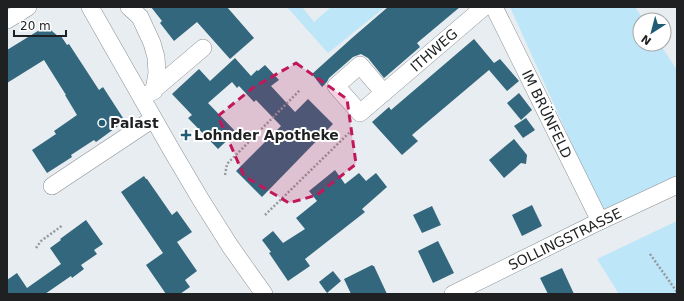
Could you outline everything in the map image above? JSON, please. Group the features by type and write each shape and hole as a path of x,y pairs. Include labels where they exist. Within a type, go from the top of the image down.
{"street":[{"path":"7,20 27,7"},
{"path":"90,7 148,95 153,118 172,151 230,246 264,294"},
{"path":"128,7 140,17 152,43 156,57 157,73 148,95"},
{"name":"ITHWEG","path":"360,113 484,7"},
{"name":"IM BRÜNFELD","path":"494,7 600,221"},
{"path":"148,95 203,48"},
{"path":"360,113 336,86 354,70 360,65 384,93"},
{"path":"52,186 153,118"},
{"name":"SOLLINGSTRASSE","path":"453,294 600,221 677,185"}],"path":[{"path":"225,175 227,164 300,90"},
{"path":"265,215 355,127 360,113"},
{"path":"36,248 41,241 63,225"},
{"path":"650,254 677,292"}],"highlighted area":[{"path":"296,63 347,99 356,164 317,195 289,203 244,176 218,116 254,87"}],"shaded area":[{"path":"287,7 302,7 314,22 331,7 385,7 328,53"},
{"path":"510,7 635,7 638,12 632,12 632,52 665,52 677,70 677,179 603,213"},
{"path":"677,221 677,294 619,294 597,259"}],"building":[{"path":"151,7 227,7 254,38 230,59 197,22 174,41 160,23 162,21"},
{"path":"388,7 460,7 417,43 420,47 384,78 368,58 361,54 353,57 329,78 322,87 312,74"},
{"path":"46,26 59,37 61,36 67,45 69,44 99,90 103,87 125,121 96,142 94,140 71,155 72,157 47,173 32,150 56,134 54,131 77,115 44,60 7,83 7,50"},
{"path":"474,39 494,63 500,59 519,81 507,91 489,70 412,135 418,141 402,155 372,122 389,107 391,110"},
{"path":"235,58 251,76 265,65 279,80 271,86 295,112 308,99 333,124 262,197 236,171 281,126 256,100 254,102 239,86 237,88 232,82 208,103 236,132 218,149 188,118 192,115 172,94 199,69 210,81"},
{"path":"519,93 532,110 521,120 507,103"},
{"path":"526,118 535,130 523,138 514,126"},
{"path":"514,139 527,155 526,164 521,163 504,178 489,160"},
{"path":"335,170 345,184 359,173 366,181 376,173 387,187 362,209 365,212 305,259 310,266 288,281 262,240 273,231 283,243 305,229 296,218 317,201 309,191"},
{"path":"144,176 172,215 177,211 192,232 177,242 197,271 185,280 190,287 180,294 166,294 146,265 163,253 121,192"},
{"path":"532,205 542,226 522,236 512,215"},
{"path":"432,206 441,225 422,233 413,215"},
{"path":"86,220 103,244 94,250 97,254 81,265 84,269 45,294 7,294 7,280 17,273 27,288 61,264 50,248"},
{"path":"438,241 454,273 433,283 418,251"},
{"path":"372,265 374,266 387,294 351,294 344,279"},
{"path":"562,268 574,294 548,294 540,278"},
{"path":"333,271 341,281 327,293 319,282"}],"place":[{"name":"Palast","path":"102,123"},
{"name":"Lohnder Apotheke","path":"186,135"}]}
